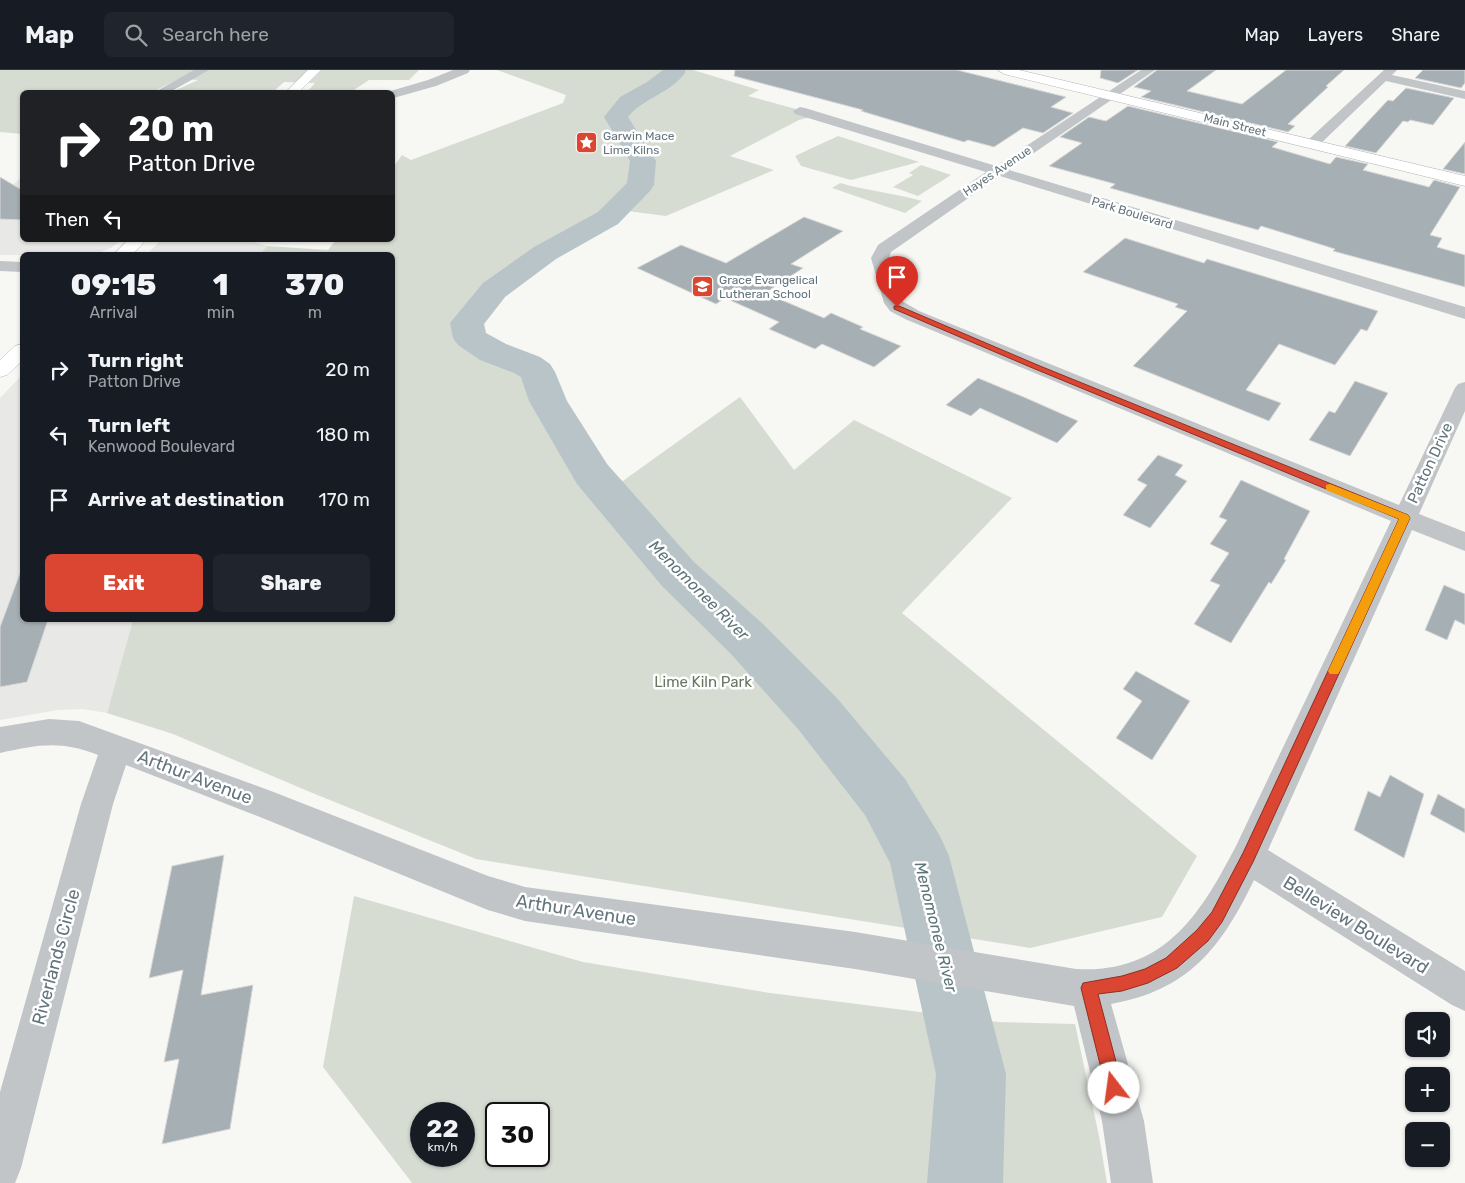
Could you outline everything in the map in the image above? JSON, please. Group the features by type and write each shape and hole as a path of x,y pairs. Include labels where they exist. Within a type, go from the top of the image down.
{"main road":[{"path":"294,90 315,70"},
{"name":"Main Street","path":"1004,70 1465,181"},
{"path":"125,252 136,242"},
{"path":"0,371 20,352"}],"street":[{"path":"165,90 203,70"},
{"path":"395,93 432,83 464,70"},
{"name":"Hayes Avenue","path":"1149,70 996,171 882,251 880,258 889,291 897,307 912,315 1405,518"},
{"path":"1312,144 1387,74 1465,95"},
{"name":"Park Boulevard","path":"800,111 1465,313"},
{"path":"0,266 20,267"},
{"name":"Patton Drive","path":"1088,988 1122,983 1148,975 1172,963 1203,936 1217,917 1248,858 1465,388"},
{"path":"1405,518 1465,542"},
{"name":"Arthur Avenue","path":"0,740 38,733 68,731 79,734 488,893 525,904 904,958 978,972 1088,988"},
{"name":"Riverlands Circle","path":"0,1168 97,804 116,747"},
{"name":"Belleview Boulevard","path":"1248,858 1465,992"},
{"path":"1088,988 1123,1121 1132,1183"}],"shaded area":[{"path":"20,179 20,242 118,242 111,248 101,252 20,252 20,255 0,255 0,195"},
{"path":"159,242 254,242 267,246 262,252 149,252"},
{"path":"20,377 20,622 132,622 107,713 83,709 58,710 0,720 0,398"}],"green space":[{"path":"0,70 419,70 409,80 369,80 354,90 309,90 315,83 284,82 275,90 176,90 198,80 179,79 156,90 20,90 20,134 0,132"},
{"name":"Lime Kiln Park","path":"497,70 693,70 759,90 748,96 818,115 799,120 730,156 774,170 666,216 605,208 591,222 542,250 485,287 463,308 457,324 460,343 474,352 508,364 526,377 539,399 552,439 599,498 740,397 794,470 854,420 1012,498 902,613 1197,856 1162,917 1030,948 476,859 173,734 107,713 132,622 395,622 395,252 262,252 267,246 328,250 334,242 395,242 395,165 402,155 411,160 563,103 566,95"},
{"path":"838,136 919,162 851,180 801,166 795,156"},
{"path":"921,165 951,175 918,196 893,187 913,175 909,173"},
{"path":"840,183 922,201 905,213 832,188"},
{"path":"354,896 583,962 770,993 999,1022 1075,1024 1107,1183 412,1183 323,1067"}],"building":[{"path":"735,70 957,70 1066,97 1051,107 1073,113 1043,133 1023,128 994,147 968,140 964,142 861,111 863,110 734,76"},
{"path":"1101,70 1138,70 1118,83 1100,78"},
{"path":"1157,70 1216,70 1187,91 1242,104 1286,70 1344,70 1288,124 1295,126 1288,132 1141,97 1151,91 1134,87"},
{"path":"1423,70 1465,70 1465,83 1461,88 1415,78"},
{"path":"1406,88 1454,98 1433,125 1410,120 1408,122 1403,121 1376,153 1345,146 1388,100 1393,101"},
{"path":"1128,106 1278,142 1272,147 1330,164 1336,157 1368,164 1363,170 1429,187 1434,180 1460,187 1430,235 1442,238 1437,247 1465,255 1465,287 1333,251 1335,249 1261,226 1258,230 1110,188 1115,184 1049,166 1082,143 1060,137 1089,117 1106,121"},
{"path":"1465,142 1465,174 1443,169"},
{"path":"0,177 20,189 20,220 0,219"},
{"path":"804,217 843,231 791,264 803,268 765,293 824,318 831,313 863,327 860,329 901,346 874,367 822,344 815,349 769,329 779,322 725,298 716,304 637,268 681,245 726,263"},
{"path":"1125,238 1204,263 1207,259 1378,311 1367,331 1361,329 1335,365 1279,344 1246,390 1281,403 1269,421 1133,366 1187,311 1175,307 1178,304 1083,272"},
{"path":"978,378 1078,421 1057,443 980,408 971,416 946,405"},
{"path":"1355,381 1388,393 1350,456 1309,440 1329,411 1335,413"},
{"path":"1158,455 1183,465 1175,475 1187,481 1150,528 1123,515 1147,485 1137,480"},
{"path":"1241,480 1310,511 1284,559 1286,560 1271,584 1269,582 1231,643 1194,624 1220,585 1210,581 1229,553 1210,544 1227,520 1219,517"},
{"path":"20,573 20,622 47,622 27,682 0,687 0,627"},
{"path":"1444,585 1465,594 1465,625 1455,620 1447,640 1425,630"},
{"path":"1136,671 1190,701 1152,760 1116,738 1142,701 1123,689"},
{"path":"1390,775 1424,794 1404,858 1354,830 1368,791 1380,797"},
{"path":"1438,794 1465,809 1465,833 1430,814"},
{"path":"224,855 201,995 253,985 230,1129 162,1144 179,1059 164,1062 183,970 149,978 172,866"}],"waterway":[{"name":"Menomonee River","path":"674,70 674,73 655,87 628,102 616,117 643,161 640,185 608,218 545,253 494,290 467,323 470,338 493,352 527,365 537,372 548,401 592,474 678,574 748,640 817,713 885,797 919,856 971,1074 965,1183"}],"slow traffic":[{"path":"1330,487 1405,518 1334,671"}],"place":[{"name":"Garwin Mace Lime Kilns","path":"587,143"},
{"name":"Grace Evangelical Lutheran School","path":"703,287"}],"route":[{"path":"897,307 1038,368 1405,518 1248,858 1217,917 1203,936 1172,963 1148,975 1122,983 1088,988 1114,1088"}]}
